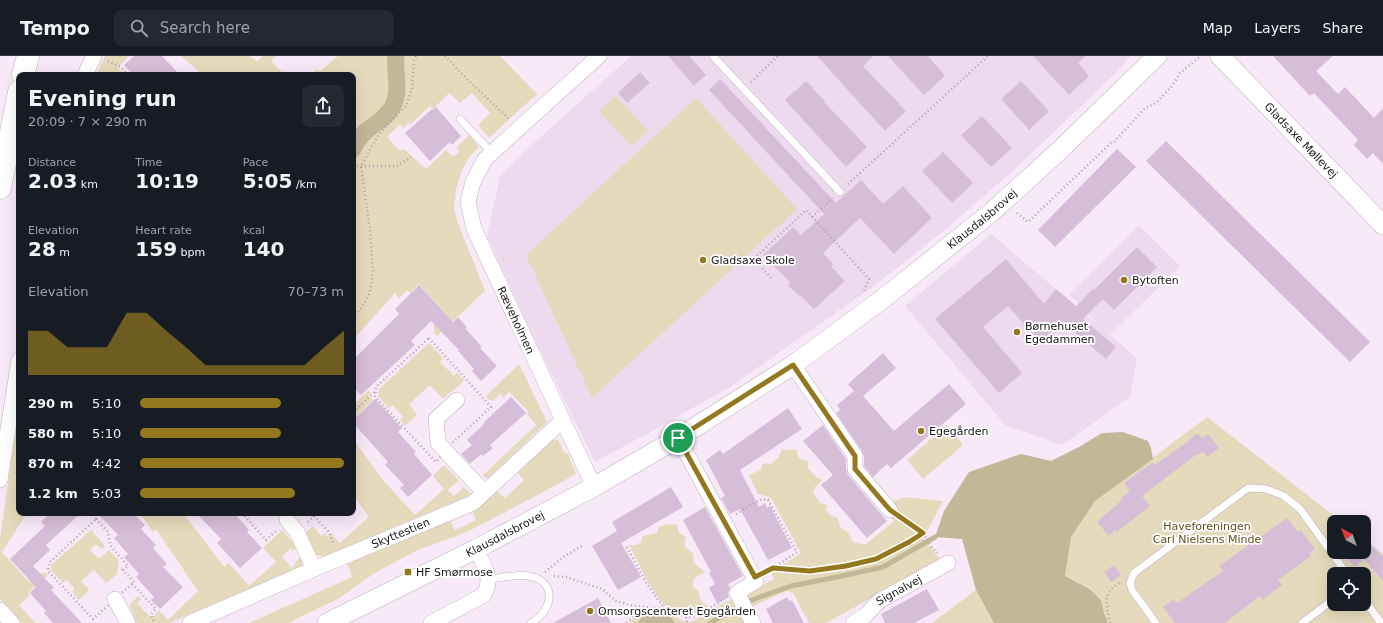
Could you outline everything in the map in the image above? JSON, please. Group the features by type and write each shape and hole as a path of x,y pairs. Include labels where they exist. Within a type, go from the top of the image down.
{"highway":[{"path":"24,72 28,56"},
{"path":"0,188 16,107"}],"street":[{"name":"Ræveholmen","path":"594,487 474,229 468,202 473,182 485,159 599,56"},
{"name":"Klausdalsbrovej","path":"327,623 594,487 678,438 793,365 869,309 993,211 1061,149 1157,56"},
{"name":"Gladsaxe Møllevej","path":"1220,56 1383,225"},
{"path":"87,72 98,57"},
{"path":"793,365 855,456 855,469 890,510"},
{"path":"0,480 16,379"},
{"path":"457,400 436,419 438,443 484,492"},
{"name":"Skyttestien","path":"190,623 314,568 473,502 563,420"},
{"path":"678,438 755,577 756,582 738,594 750,617"},
{"path":"287,520 297,532 314,568"},
{"path":"439,621 484,595 488,588 489,579 476,548"},
{"name":"Signalvej","path":"853,623 866,615 879,601 948,563"},
{"path":"115,599 128,623"},
{"path":"0,610 12,623"}],"lane":[{"path":"713,56 840,192"},
{"path":"460,119 492,153"},
{"path":"1156,623 1132,590 1130,583 1134,573 1248,488 1266,488 1284,496 1300,509 1341,567"},
{"path":"489,579 528,576 541,580 549,591 550,601 539,619 531,623"},
{"path":"1302,623 1327,604"},
{"path":"1371,609 1381,623"}],"path":[{"path":"356,314 370,292 373,271 370,230 362,166 379,134 406,106 412,89 414,60 416,56"},
{"path":"445,56 519,128"},
{"path":"743,89 778,56"},
{"path":"812,217 988,56"},
{"path":"993,211 1015,210 1028,222 1111,143 1114,142 1145,108 1156,103 1173,85 1180,73 1201,56"},
{"path":"98,57 121,67 125,72"},
{"path":"356,166 397,166 411,157"},
{"path":"771,278 756,261 757,256 806,210 869,279 862,294 869,309"},
{"path":"356,409 375,392"},
{"path":"724,521 762,499 768,500 798,552 773,568 755,577"},
{"path":"890,510 923,533 932,548"},
{"path":"96,516 96,519 49,563 48,571 93,619 132,584"},
{"path":"245,516 266,540 287,520"},
{"path":"314,516 329,532 340,558"},
{"path":"96,519 108,532 110,546 128,566 123,570 134,582 132,584 156,609 151,614 154,623"},
{"path":"773,568 810,571 846,566 876,559 903,546 923,533"},
{"path":"583,544 562,558 541,575 566,577 602,589 616,601 645,608 666,609 686,618 693,617 738,594"},
{"path":"626,547 650,589 666,609"},
{"path":"1110,623 1106,598 1109,591 1134,573"},
{"path":"626,623 637,612 645,608"},
{"path":"686,618 687,623"}],"shaded area":[{"name":"Gladsaxe Skole","path":"631,56 1130,56 1118,71 1015,169 945,230 874,286 730,387 595,462 527,324 487,235 500,177 516,159"},
{"name":"Børnehuset Egedammen","path":"1139,225 1180,266 1110,335 1137,358 1130,397 1062,445 1005,425 905,306 991,234 1101,327 1069,294"},
{"path":"1123,432 1148,441 1153,459 1095,501 1071,537 1065,576 1090,589 1101,600 1107,623 994,623 976,590 962,539 935,537 944,511 969,472 1021,454 1051,461 1079,447 1102,433"},
{"path":"643,614 668,614 675,623 638,623"}],"green space":[{"path":"105,56 129,56 118,67 122,72 97,72"},
{"path":"181,56 250,56 257,61 263,56 276,56 271,61 282,72 200,72"},
{"path":"338,56 500,56 537,94 489,138 478,125 490,113 472,93 460,103 449,93 433,109 430,106 410,125 409,123 403,128 400,124 387,137 400,151 404,149 426,169 446,150 453,157 460,151 456,148 469,135 479,147 469,157 461,173 456,190 454,209 459,226 485,291 437,336 434,333 434,325 440,319 437,316 442,310 419,284 410,293 409,291 406,291 399,298 395,293 356,337 356,72 314,72 317,69 320,71"},
{"path":"616,96 648,131 631,146 599,111"},
{"path":"696,98 797,209 592,398 526,255"},
{"path":"429,343 443,358 440,362 454,376 457,373 464,381 443,399 430,385 409,404 417,415 405,426 400,420 403,417 393,405 389,408 378,396 379,389"},
{"path":"519,364 547,422 488,478 482,476 536,425 527,414 529,412 509,392 503,398 500,394 493,401 490,401 486,396"},
{"path":"369,390 371,393 368,395 373,400 356,416 356,402"},
{"name":"Haveforeningen Carl Nielsens Minde","path":"1207,417 1333,515 1327,515 1327,559 1371,559 1371,545 1383,554 1383,623 1107,623 1101,600 1090,588 1065,576 1071,537 1095,501"},
{"path":"947,425 963,445 923,479 907,460"},
{"path":"16,429 16,516 25,516 2,552 28,581 33,577 34,579 41,573 46,573 48,575 28,593 30,595 19,605 35,623 22,623 0,599 0,539"},
{"path":"558,440 564,452 568,454 576,474 465,533 420,549 376,572 338,599 288,623 249,623 352,577 347,563 450,520 455,530 476,520 472,511 496,490 505,498 524,480 516,471 548,442"},
{"path":"356,443 382,479 415,515 444,489 433,476 444,465 459,480 448,490 454,496 464,487 470,493 468,496 323,557 315,554 305,533 313,526 321,536 325,533 328,537 331,533 340,543 369,517 356,499"},
{"path":"782,449 796,449 799,458 808,461 808,468 816,477 823,480 815,487 813,492 820,503 827,505 826,510 831,516 838,518 840,527 848,532 853,542 865,545 894,521 888,515 895,508 894,501 904,497 943,501 923,539 941,560 826,623 809,623 793,593 787,591 751,607 743,594 774,579 771,572 786,571 784,564 801,553 771,498 758,494 749,475 761,470 762,465 766,463 771,464 779,457"},
{"path":"142,516 186,516 224,567 229,563 249,586 276,562 263,548 282,530 293,542 296,548 293,551 290,549 282,557 292,568 299,558 303,558 301,567 169,623 137,623 129,605 138,596 141,599 137,603 149,616 154,616 159,610 168,620 198,591 156,529 153,532"},
{"path":"666,524 676,524 679,533 686,537 684,542 687,548 693,553 694,563 705,572 694,579 693,587 698,591 702,603 709,606 693,615 669,608 663,603 652,588 629,545 637,545 641,542 643,536 657,533 659,527"},
{"path":"91,530 105,546 101,549 96,544 90,550 99,559 109,550 119,561 117,574 106,583 94,570 81,581 89,590 79,600 72,592 75,589 67,580 63,583 51,570 51,565"},
{"path":"976,590 994,623 932,623"},
{"path":"734,598 747,623 675,623 668,614 644,614 638,623 629,623 650,608 664,610 683,621 691,622"}],"building":[{"path":"134,56 162,56 177,72 130,72 124,65"},
{"path":"668,56 689,56 706,75 694,86"},
{"path":"817,56 873,56 863,66 906,111 885,131"},
{"path":"888,56 928,56 945,76 924,95"},
{"path":"1033,56 1085,56 1078,63 1089,76 1069,95"},
{"path":"1273,56 1333,56 1316,71 1338,94 1345,87 1374,118 1383,108 1383,164 1373,153 1367,159 1354,145 1358,140 1314,93 1310,96"},
{"path":"640,72 650,83 627,103 618,93"},
{"path":"720,79 836,203 861,180 883,204 903,186 932,218 894,254 860,218 823,253 833,264 831,266 845,281 814,309 788,285 790,282 763,255 793,227 801,235 824,214 709,90"},
{"path":"806,81 867,147 846,167 785,100"},
{"path":"1021,81 1049,111 1029,130 1001,99"},
{"path":"436,107 461,136 452,145 450,142 430,161 405,133"},
{"path":"982,116 1012,148 991,167 961,135"},
{"path":"1166,141 1370,342 1350,362 1146,161"},
{"path":"1117,149 1136,167 1055,247 1038,230"},
{"path":"943,152 973,183 952,203 922,171"},
{"path":"1137,247 1157,267 1114,310 1103,299 1083,319 1116,347 1106,359 1063,322 1040,342 1008,306 983,327 1022,373 999,393 935,319 1006,259 1044,304 1056,289 1076,306 1093,289 1094,290"},
{"path":"419,285 453,322 458,317 467,327 465,328 482,347 480,348 497,366 481,381 472,371 474,369 458,351 459,350 431,321 411,341 415,345 361,395 356,390 356,357 399,314 395,309"},
{"path":"883,353 896,368 863,396 894,431 949,384 966,404 891,468 887,464 873,477 864,466 864,456 862,451 836,413 840,410 837,405 854,391 848,384"},
{"path":"511,397 526,413 490,445 493,448 483,456 481,454 470,464 461,454 472,445 467,440"},
{"path":"375,399 402,428 398,432 416,452 414,454 432,475 408,497 400,488 404,485 385,465 388,462 356,426 356,417"},
{"path":"788,408 802,429 740,470 759,507 765,503 767,508 770,506 792,548 768,560 740,509 730,514 721,498 725,496 706,460 720,450 723,454"},
{"path":"823,425 846,459 846,469 848,475 887,521 867,538 821,485 833,475 803,441"},
{"path":"1197,433 1202,438 1208,434 1219,448 1207,457 1203,452 1198,455 1197,454 1142,496 1150,506 1117,532 1115,530 1109,536 1097,522 1130,491 1124,483 1153,462 1155,465"},
{"path":"671,487 683,507 621,543 641,577 618,590 592,546 617,531 612,522"},
{"path":"705,507 743,576 728,584 730,588 728,593 729,597 717,603 709,588 715,584 709,573 711,572 683,520"},
{"path":"47,516 78,516 46,545 50,550 33,566 54,588 51,590 82,623 53,623 44,613 46,611 30,593 36,587 10,559 45,526 41,522"},
{"path":"100,516 136,516 145,525 141,529 156,545 153,548 167,564 163,567 183,587 160,609 151,600 154,597 136,577 139,574 124,557 128,554 114,538 118,535"},
{"path":"199,516 237,516 249,530 247,532 262,548 240,568 217,543 221,539"},
{"path":"1287,518 1298,532 1301,530 1315,549 1309,554 1311,556 1278,580 1282,585 1262,600 1260,596 1225,623 1175,623 1163,607 1174,599 1177,603 1223,571 1219,566"},
{"path":"1371,546 1383,556 1383,581 1364,559 1371,559"},
{"path":"1348,559 1364,559 1355,567"},
{"path":"1114,565 1121,575 1111,582 1104,572"},
{"path":"927,589 939,610 914,623 885,623 881,614"},
{"path":"787,597 789,601 792,600 804,623 773,623 766,609"},
{"name":"Omsorgscenteret Egegården","path":"598,598 611,623 553,623"}],"waterway":[{"path":"356,144 364,133 385,116 393,106 397,93 396,56"},
{"path":"710,623 752,600 791,586 883,567 935,537"}],"place":[{"name":"Gladsaxe Skole","path":"703,260"},
{"name":"Bytoften","path":"1124,280"},
{"name":"Børnehuset Egedammen","path":"1017,332"},
{"name":"Egegården","path":"921,431"},
{"name":"HF Smørmose","path":"408,572"},
{"name":"Omsorgscenteret Egegården","path":"590,611"}],"route":[{"path":"793,365 855,456 855,469 890,510 923,533 890,553 876,559 846,566 810,571 773,568 755,577 678,438 793,365"}]}
